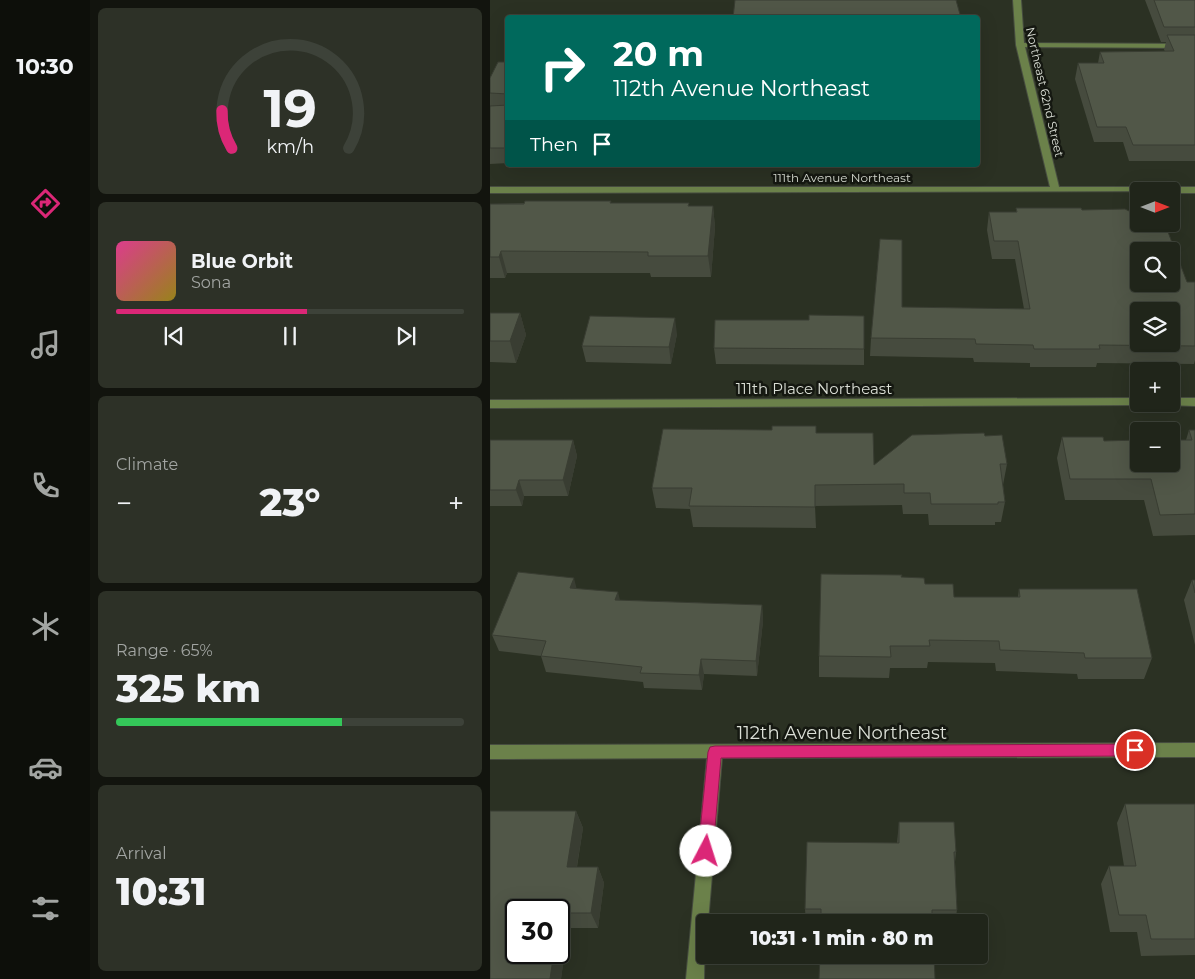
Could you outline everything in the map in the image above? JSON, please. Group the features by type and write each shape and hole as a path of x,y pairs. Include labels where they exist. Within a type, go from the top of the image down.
{"street":[{"name":"Northeast 62nd Street","path":"1017,0 1020,44 1055,190"},
{"path":"1020,44 1195,46"},
{"name":"111th Avenue Northeast","path":"490,190 1195,190"},
{"name":"111th Place Northeast","path":"490,404 1130,402"},
{"path":"1180,402 1195,402"},
{"name":"112th Avenue Northeast","path":"490,752 1195,750"},
{"path":"695,979 715,752"}],"building":[{"path":"735,0 956,0 960,15 733,15"},
{"path":"1154,0 1195,0 1195,27 1164,27"},
{"path":"1167,35 1195,35 1195,145 1133,145 1126,127 1097,127 1078,63 1104,63 1100,52 1174,51"},
{"path":"498,62 505,62 505,94 490,93 490,78"},
{"path":"505,105 505,148 490,148 490,106"},
{"path":"525,201 689,203 688,206 713,206 708,256 648,256 648,252 501,251 499,257 490,257 490,204 524,204"},
{"path":"1016,208 1125,209 1130,212 1130,232 1168,232 1172,242 1130,242 1130,292 1180,292 1180,264 1187,282 1195,282 1195,346 1180,346 1180,302 1130,302 1130,345 1099,345 1100,349 1034,349 1033,345 976,344 975,339 871,338 880,239 902,240 902,307 1030,309 1018,241 994,241 989,212 1017,212"},
{"path":"490,313 520,313 510,341 490,341"},
{"path":"809,315 864,316 864,349 714,348 715,320 809,320"},
{"path":"590,316 675,318 669,347 582,346"},
{"path":"772,426 816,426 816,433 873,433 874,465 912,435 984,433 985,436 1002,435 1007,464 1000,464 1005,502 998,502 998,504 931,504 930,493 904,493 904,484 815,485 815,507 689,506 692,488 652,488 663,429 772,430"},
{"path":"1189,430 1195,430 1195,514 1160,515 1151,479 1070,479 1062,437 1103,437 1104,441 1130,440 1130,472 1180,472 1180,440 1192,440"},
{"path":"490,440 573,440 563,480 519,480 516,490 490,490"},
{"path":"518,572 574,578 570,588 618,592 615,600 762,605 756,661 701,659 699,675 640,673 642,667 541,656 546,641 492,635"},
{"path":"821,574 902,575 901,577 924,578 925,584 953,584 954,597 1020,597 1019,589 1137,589 1152,658 1085,658 1084,653 1000,650 999,641 929,640 930,646 890,646 891,657 819,656"},
{"path":"1192,580 1195,580 1195,593"},
{"path":"1125,804 1195,804 1195,939 1151,939 1146,915 1119,915 1109,866 1136,866"},
{"path":"490,811 576,811 567,867 598,867 591,913 570,913 570,899 505,899 505,964 552,964 550,979 490,979"},
{"path":"899,822 954,822 957,910 932,910 932,914 821,914 821,909 805,909 807,842 899,843"},
{"path":"820,964 934,964 935,979 819,979"}],"route":[{"path":"706,851 715,752 1135,750"}]}
